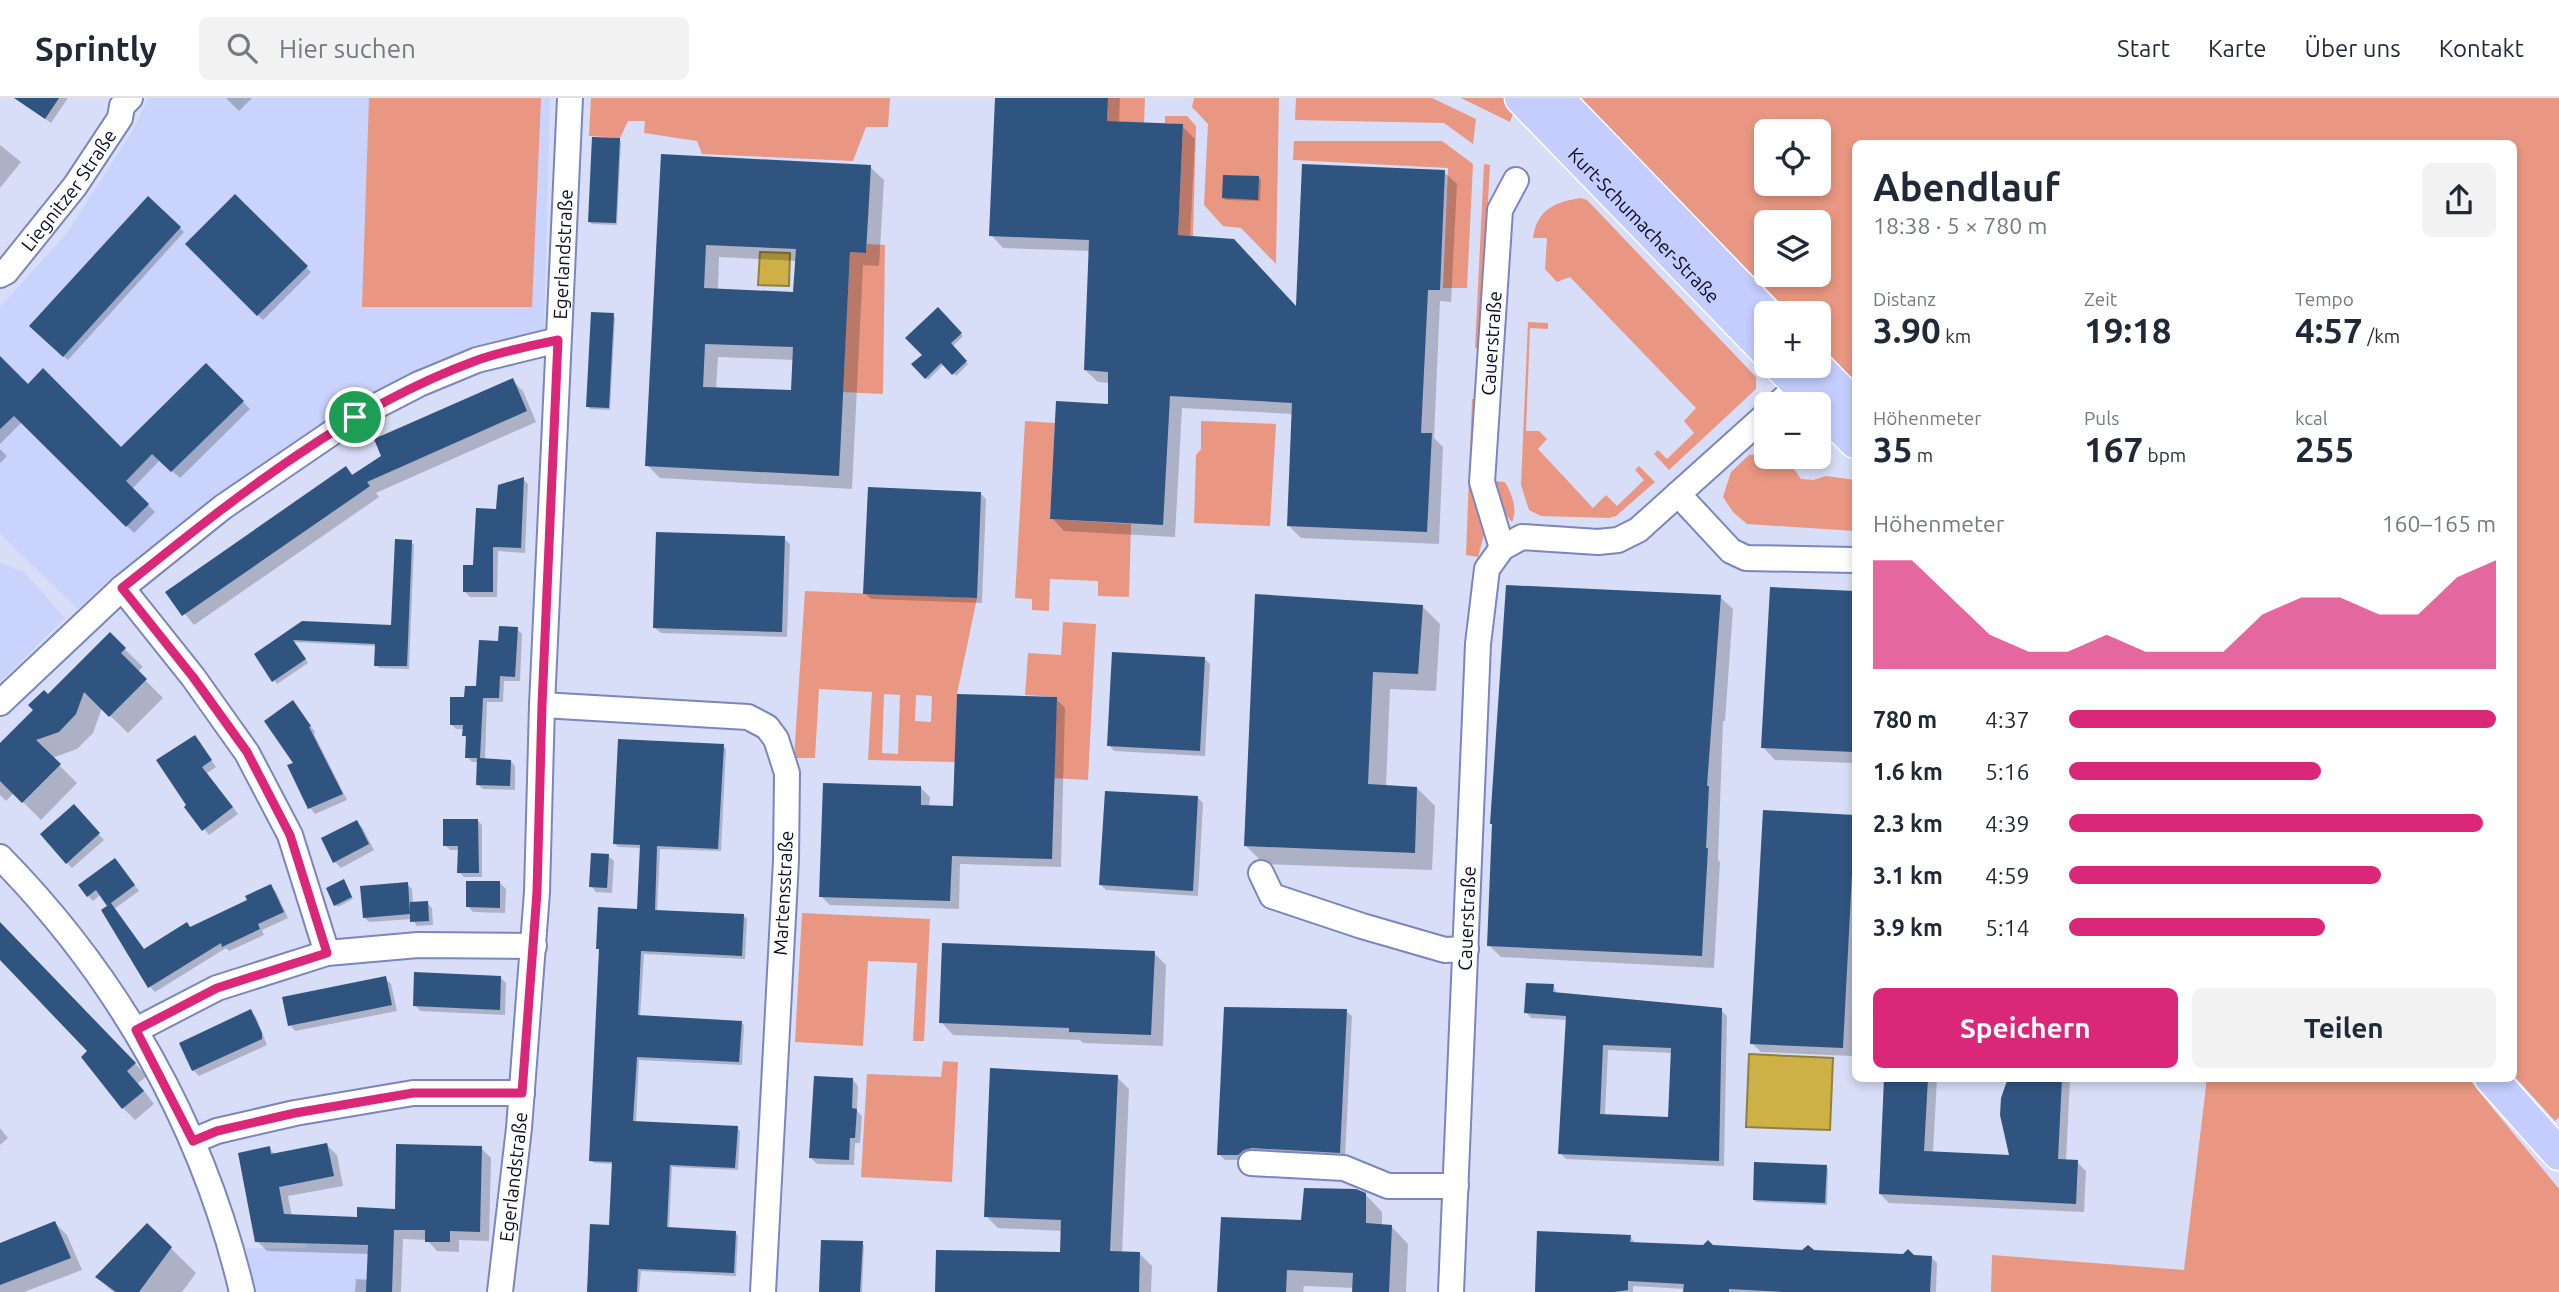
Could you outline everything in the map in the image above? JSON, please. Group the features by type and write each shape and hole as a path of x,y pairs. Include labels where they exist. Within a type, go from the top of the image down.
{"main road":[{"name":"Kurt-Schumacher-Straße","path":"1521,98 1754,340"},
{"name":"Kurt-Schumacher-Straße","path":"1557,98 1754,302"},
{"path":"1804,385 1852,404"},
{"path":"1804,385 1852,439"},
{"path":"2495,1082 2559,1154"}],"street":[{"name":"Liegnitzer Straße","path":"0,275 6,272 75,186 120,118 122,106 130,98"},
{"name":"Egerlandstraße","path":"500,1292 522,1093 534,946 569,98"},
{"name":"Cauerstraße","path":"1451,1292 1481,609 1487,569 1502,548 1482,482 1500,210 1516,180"},
{"path":"0,703 122,588 223,507 355,417 419,384 477,360 558,340"},
{"path":"1502,548 1522,537 1598,542 1618,540 1638,530 1754,426"},
{"path":"1678,494 1731,551 1746,558 1852,560"},
{"path":"122,588 193,677 247,752 290,835 327,953"},
{"name":"Martensstraße","path":"542,705 748,716 766,727 783,754 787,773 786,860 763,1292"},
{"path":"0,858 35,892 66,930 136,1030 193,1141 229,1241 242,1292"},
{"path":"1261,873 1272,896 1444,950 1466,949"},
{"path":"136,1030 217,988 327,953 418,945 534,946"},
{"path":"193,1141 217,1131 295,1113 413,1093 522,1093"},
{"path":"1251,1163 1344,1168 1388,1186 1456,1185"}],"shaded area":[{"path":"148,98 550,98 544,332 355,407 286,448 224,491 107,581 78,609 0,534 0,307 67,233 133,130"},
{"path":"369,98 541,98 532,307 362,307"},
{"path":"591,98 890,98 888,127 866,127 853,161 702,154 697,141 644,133 645,121 628,121 620,138 589,136"},
{"path":"1108,98 1145,98 1144,123 1107,121"},
{"path":"1194,98 1279,98 1276,264 1241,228 1223,226 1204,205 1208,124 1192,107"},
{"path":"1296,98 1432,98 1476,119 1473,144 1444,123 1295,120"},
{"path":"1461,98 1510,98 1516,105 1510,122"},
{"path":"1578,98 2559,98 2559,1117 2555,1121 2517,1079 2517,140 1852,140 1852,385 1831,364 1831,301 1769,301 1755,287 1831,287 1831,210 1754,210 1754,286"},
{"path":"1165,116 1187,116 1196,126 1193,236 1178,235 1183,125 1165,123"},
{"path":"1294,141 1442,141 1473,164 1467,288 1443,288 1448,168 1293,160"},
{"path":"1484,164 1490,165 1480,349 1475,348"},
{"path":"1581,198 1587,200 1756,378 1756,389 1669,470 1654,454 1658,450 1667,459 1694,433 1684,421 1696,408 1570,277 1557,282 1545,269 1547,238 1533,238 1535,228 1548,209"},
{"path":"867,244 885,245 883,394 843,392 850,252 866,253"},
{"path":"760,252 790,253 789,286 758,285"},
{"path":"1528,322 1548,323 1548,329 1530,328 1526,431 1539,431 1547,439 1538,449 1593,508 1606,495 1617,506 1644,480 1635,470 1639,466 1655,482 1616,516 1541,516 1529,510 1521,485"},
{"path":"1472,399 1478,400 1485,531 1478,557 1466,555"},
{"path":"1025,421 1055,423 1050,519 1131,524 1129,597 1098,596 1098,581 1050,579 1049,611 1032,610 1032,599 1015,598"},
{"path":"1201,421 1276,424 1270,526 1194,523 1196,455 1201,449"},
{"path":"1749,455 1754,455 1754,469 1794,469 1801,479 1813,480 1826,476 1852,480 1852,531 1747,524 1733,512 1723,497 1731,472"},
{"path":"1493,481 1505,482 1510,492 1514,507 1512,522 1504,513"},
{"path":"0,563 24,572 65,618 0,682"},
{"path":"805,591 977,598 957,694 955,762 868,760 872,692 819,689 815,758 794,758","holes":["884,694 900,695 898,754 882,753","916,695 932,696 931,722 915,721"]},
{"path":"1063,622 1096,624 1088,780 1053,778 1057,697 1025,695 1028,653 1061,655"},
{"path":"802,913 930,919 924,1041 913,1041 917,963 868,961 863,1046 795,1042"},
{"path":"1749,1054 1833,1058 1830,1130 1746,1127"},
{"path":"943,1061 958,1062 952,1182 861,1177 867,1074 941,1077"},
{"path":"2207,1082 2471,1082 2559,1189 2559,1292 1991,1292 1992,1255 2184,1270"},
{"path":"306,1244 368,1246 368,1254 394,1255 392,1292 256,1292 246,1248 305,1248"}],"building":[{"path":"14,98 59,98 45,119"},
{"path":"995,98 1108,98 1107,121 1183,124 1178,235 1234,239 1296,306 1302,164 1445,170 1440,290 1428,290 1421,433 1432,433 1427,532 1287,526 1292,403 1170,396 1163,525 1050,519 1056,401 1108,404 1108,372 1084,370 1089,240 989,236"},
{"path":"592,137 620,138 616,223 588,222"},
{"path":"661,154 871,165 866,253 850,252 839,476 645,466","holes":["706,245 796,249 793,292 704,288","705,344 793,347 791,390 703,387"]},
{"path":"1223,175 1259,176 1258,200 1222,198"},
{"path":"235,194 308,266 257,316 185,244"},
{"path":"148,196 181,227 63,357 29,326"},
{"path":"938,307 962,333 951,343 967,361 952,375 941,363 925,379 911,364 922,355 905,338"},
{"path":"591,312 614,313 609,408 586,407"},
{"path":"0,356 28,384 43,368 121,447 206,363 244,401 171,472 152,454 126,481 149,504 126,527 14,416 0,429"},
{"path":"513,378 527,411 367,482 370,486 182,616 165,592 346,466 352,475 381,456 374,439"},
{"path":"524,477 521,548 493,547 493,592 463,592 463,565 473,565 476,508 496,509 498,485"},
{"path":"868,487 981,492 977,598 863,594"},
{"path":"656,532 785,536 782,632 653,628"},
{"path":"395,539 412,540 407,666 374,666 375,644 293,640 306,659 272,682 254,654 302,621 391,625"},
{"path":"1506,585 1721,595 1707,786 1708,848 1702,956 1487,946 1490,824"},
{"path":"1770,587 1852,591 1852,752 1761,748"},
{"path":"1255,594 1423,605 1418,674 1373,672 1368,784 1417,787 1415,853 1244,846"},
{"path":"499,626 518,627 515,677 500,676 499,698 483,698 480,758 511,760 510,786 476,785 477,758 465,758 466,736 462,736 463,725 450,725 450,697 464,697 465,686 476,686 479,640 498,641"},
{"path":"110,632 126,648 121,653 147,679 109,717 84,692 76,714 59,732 36,740 61,764 22,803 0,781 0,743 33,710 28,705 44,690 48,694"},
{"path":"1112,652 1205,657 1200,751 1107,746"},
{"path":"957,694 1057,697 1052,859 952,856 950,901 819,897 823,783 921,786 921,805 953,806"},
{"path":"293,700 311,726 309,727 343,794 308,809 287,765 293,763 264,721"},
{"path":"195,735 212,760 202,767 233,807 202,831 156,760"},
{"path":"618,739 724,744 718,849 657,846 655,910 744,914 742,956 641,951 638,1015 742,1021 739,1062 637,1057 633,1121 738,1126 735,1168 670,1165 667,1227 736,1231 734,1273 638,1269 637,1292 587,1292 590,1224 609,1225 612,1162 589,1161 599,949 596,949 598,907 637,909 640,845 613,844"},
{"path":"1105,791 1198,796 1193,891 1099,885"},
{"path":"74,804 100,833 66,864 40,834"},
{"path":"1763,810 1852,815 1852,873 1843,1048 1750,1044"},
{"path":"443,819 478,819 479,873 457,873 458,846 443,846"},
{"path":"357,820 369,844 333,863 321,838"},
{"path":"591,853 609,854 607,888 589,887"},
{"path":"115,858 135,885 107,906 96,890 87,897 78,885"},
{"path":"344,879 352,897 334,906 326,888"},
{"path":"466,881 500,881 500,908 466,907"},
{"path":"408,882 410,913 410,902 428,901 429,921 410,922 410,914 363,918 360,886"},
{"path":"271,884 284,912 258,924 260,929 222,947 221,943 148,988 101,910 111,903 144,949 187,922 190,927 247,900 245,896"},
{"path":"0,922 136,1063 127,1071 144,1091 122,1109 81,1057 87,1051 0,960"},
{"path":"942,943 1155,951 1151,1035 1069,1032 1069,1028 939,1023"},
{"path":"414,972 501,976 500,1010 413,1006"},
{"path":"386,976 392,1005 288,1026 282,997"},
{"path":"1526,983 1554,984 1553,992 1722,1008 1719,1161 1558,1154 1566,1016 1524,1013","holes":["1603,1045 1671,1048 1668,1117 1600,1114"]},
{"path":"1224,1007 1347,1009 1340,1153 1252,1148 1238,1155 1217,1155"},
{"path":"251,1009 262,1039 192,1071 179,1043"},
{"path":"990,1068 1118,1075 1110,1251 1140,1252 1139,1292 935,1292 936,1250 1060,1252 1061,1220 984,1217"},
{"path":"814,1076 853,1078 852,1108 857,1109 855,1138 850,1138 849,1160 809,1158"},
{"path":"1884,1082 1928,1082 1924,1151 2009,1155 2000,1115 2001,1098 2007,1082 2062,1082 2058,1159 2078,1160 2076,1204 1879,1194"},
{"path":"327,1143 334,1176 279,1187 284,1214 357,1217 357,1207 395,1209 396,1144 482,1146 480,1232 450,1231 450,1242 425,1242 425,1230 394,1230 392,1292 366,1292 368,1245 255,1242 238,1153 270,1146 271,1154"},
{"path":"1754,1162 1827,1165 1825,1203 1753,1200"},
{"path":"1304,1188 1356,1189 1366,1193 1366,1223 1392,1225 1389,1292 1352,1292 1353,1273 1287,1270 1286,1292 1217,1292 1221,1217 1301,1220"},
{"path":"55,1221 71,1258 0,1285 0,1243"},
{"path":"147,1223 172,1247 139,1292 116,1292 95,1277"},
{"path":"1537,1231 1631,1235 1630,1242 1703,1245 1708,1240 1713,1245 1802,1250 1808,1245 1814,1250 1903,1254 1908,1249 1914,1255 1932,1256 1930,1292 1783,1292 1729,1289 1729,1292 1683,1292 1684,1284 1628,1281 1628,1290 1614,1292 1535,1292"},
{"path":"821,1240 863,1241 860,1292 819,1292"}],"route":[{"path":"558,340 542,705 537,892 522,1093 413,1093 295,1113 217,1131 193,1141 136,1030 217,988 327,953 290,835 247,752 193,677 122,588 223,507 355,417 419,384 477,360 558,340"}]}
